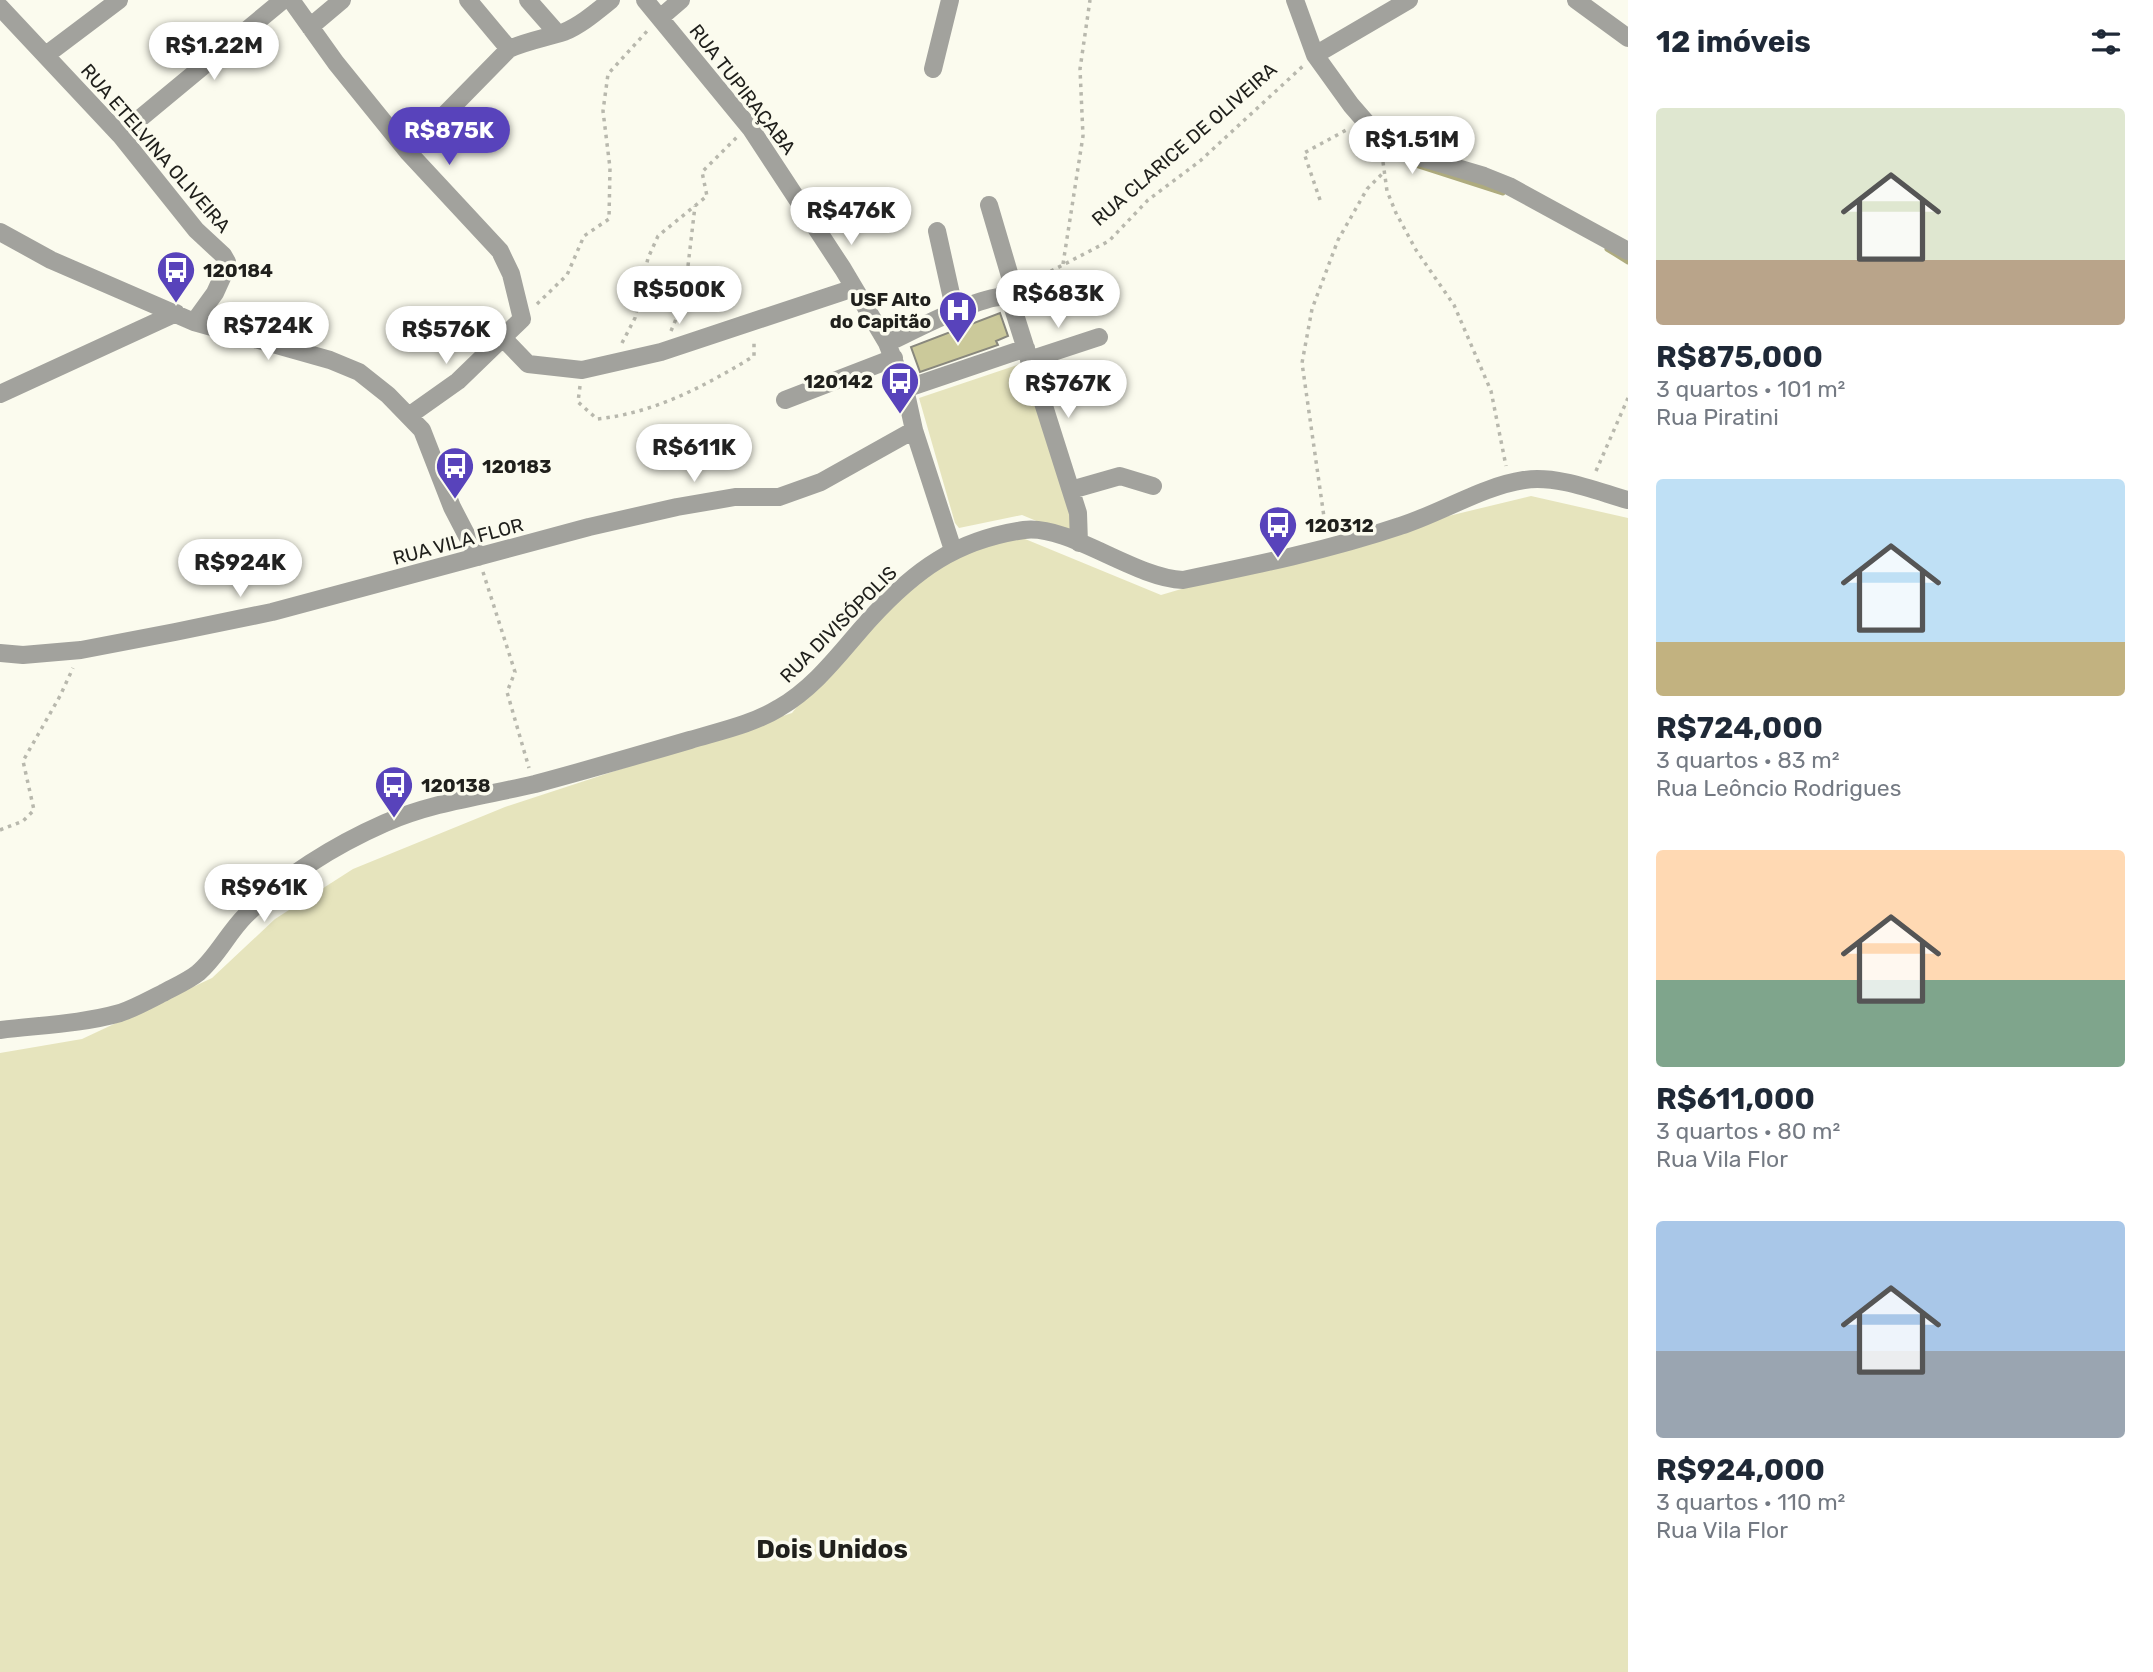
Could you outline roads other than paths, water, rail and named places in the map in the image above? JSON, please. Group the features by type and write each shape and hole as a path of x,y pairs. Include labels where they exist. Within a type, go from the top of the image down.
{"street":[{"path":"46,55 119,0"},
{"path":"120,135 283,0"},
{"path":"291,0 408,152 500,251 511,274 522,319 501,337 478,364 410,415"},
{"path":"310,27 342,0"},
{"path":"468,0 509,49"},
{"path":"528,0 557,33"},
{"path":"408,152 509,49 557,33 586,19 611,0"},
{"name":"RUA TUPIRAÇABA","path":"645,0 749,126 854,288 890,351 905,389 914,430 953,550"},
{"path":"660,18 681,0"},
{"path":"933,69 950,0"},
{"path":"1295,0 1315,55 1364,121 1384,143 1406,153 1509,186 1628,251"},
{"path":"1315,55 1409,0"},
{"path":"1576,0 1628,38"},
{"name":"RUA ETELVINA OLIVEIRA","path":"2,10 120,135 196,230 223,255 227,262 215,293 194,322"},
{"path":"989,205 1012,283 1006,299 1028,354 1078,513 1079,543"},
{"path":"937,231 955,312"},
{"path":"0,232 51,260 194,322 330,360 369,380 410,415 426,437 452,507 478,557"},
{"path":"501,337 528,364 582,370 661,352 854,288"},
{"path":"785,400 890,351 955,312 1006,299"},
{"path":"0,394 176,313"},
{"path":"905,389 1099,337"},
{"name":"RUA VILA FLOR","path":"0,653 23,655 81,650 272,612 589,527 677,507 735,497 779,497 806,489 914,430"},
{"path":"1071,490 1120,476 1153,486"},
{"name":"RUA DIVISÓPOLIS","path":"0,1030 87,1020 131,1008 197,974 261,900 326,853 386,822 436,805 533,784 704,736 775,711 794,699 826,671 870,619 908,581 933,561 953,550 1028,529 1079,543 1165,579 1183,580 1328,547 1425,518 1524,480 1561,482 1628,500"}],"waterway":[{"path":"1416,165 1503,193"},
{"path":"1607,249 1628,262"}],"place":[{"name":"120184","path":"176,304"},
{"name":"USF Alto do Capitão","path":"958,344"},
{"name":"120142","path":"900,415"},
{"name":"120183","path":"455,500"},
{"name":"120312","path":"1278,559"},
{"name":"120138","path":"394,819"}],"district":[{"name":"Dois Unidos","path":"832,1549"}]}
